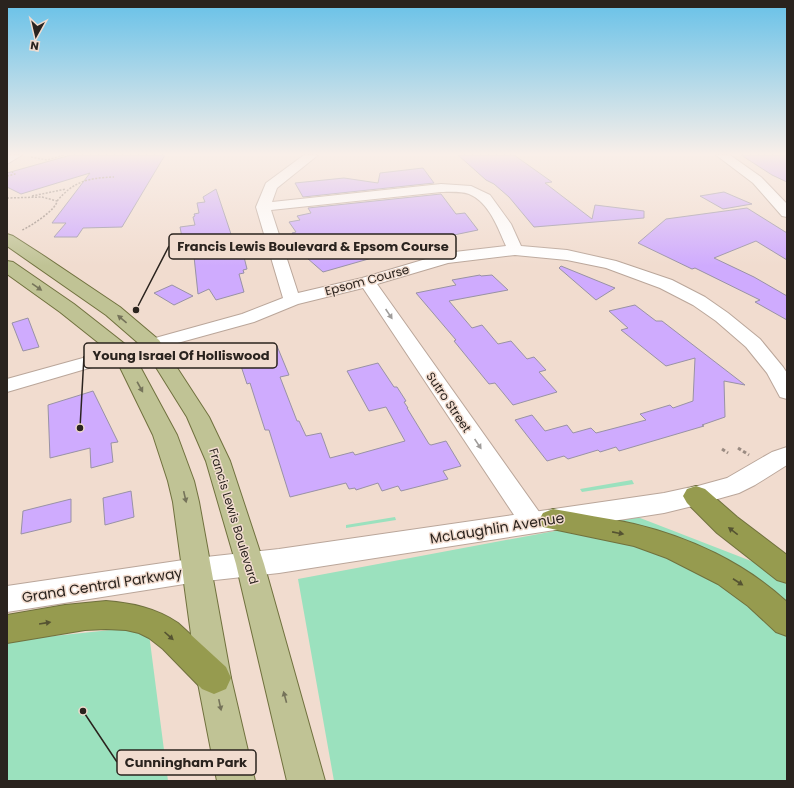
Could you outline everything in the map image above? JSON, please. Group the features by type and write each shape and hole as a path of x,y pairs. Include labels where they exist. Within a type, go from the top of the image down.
{"highway":[{"path":"696,496 727,525 787,571"},
{"path":"543,521 653,541 700,560 757,595 787,622"},
{"path":"7,629 96,615 113,614 141,618 162,629 214,678"}],"main road":[{"name":"Francis Lewis Boulevard","path":"12,235 36,257 113,311 152,344 198,417 218,461 250,564 306,781"},
{"path":"7,266 124,352 130,368 155,413 174,460 186,502 214,678 236,781"}],"street":[{"path":"270,192 263,207 292,300"},
{"path":"263,207 406,192"},
{"path":"475,192 485,198 504,224 515,250"},
{"path":"769,192 787,213"},
{"name":"Epsom Course","path":"7,386 248,318 292,300 367,282 446,258 515,250 567,255 610,264 666,284 686,294 722,316 753,343 776,371 787,392"},
{"name":"Sutro Street","path":"367,282 543,521"},
{"name":"McLaughlin Avenue","path":"197,570 287,560 664,503 696,496 742,482 773,462 787,455"},
{"name":"Grand Central Parkway","path":"7,599 197,570"}],"path":[{"path":"25,198 53,192"},
{"path":"12,235 36,225 44,215 55,208 57,201 64,192"},
{"path":"7,198 42,197 57,201"},
{"path":"722,449 728,453"}],"green space":[{"path":"632,480 634,484 582,492 580,489"},
{"path":"635,516 787,575 787,781 334,781 298,579"},
{"path":"395,517 396,520 346,528 346,525"},
{"path":"148,626 168,781 7,781 7,641"}],"building":[{"path":"17,192 28,192 21,194"},
{"path":"76,192 143,192 122,227 83,228 77,237 54,237 66,223 52,223"},
{"path":"211,192 217,192 232,237 239,237 247,269 243,270 244,273 239,274 244,292 216,300 209,289 198,294 193,247 184,248 180,227 195,225 193,217 195,216 194,214 199,213 197,203 205,202 203,197"},
{"path":"300,192 352,192 303,197"},
{"path":"503,192 556,192 592,219 595,205 644,211 644,218 534,227"},
{"path":"724,192 752,204 723,209 700,196"},
{"path":"441,194 456,214 465,213 478,230 420,242 421,244 323,272 307,258 292,233 296,232 289,222 300,220 297,216 311,213 308,208"},
{"path":"747,208 787,233 787,260 756,241 714,258 754,277 787,296 787,320 755,302 760,300 695,268 692,269 638,243 666,219"},
{"path":"561,266 615,288 596,300 559,268"},
{"path":"480,275 492,275 508,290 449,301 472,328 482,325 498,344 511,341 527,359 534,357 546,370 539,372 557,392 513,405 495,383 489,384 454,341 456,340 416,293 456,285 452,280"},
{"path":"172,285 193,296 174,305 154,293"},
{"path":"635,305 656,321 662,321 745,385 724,381 725,417 702,425 704,426 619,451 616,447 600,452 598,450 568,459 564,456 547,461 515,420 532,415 545,431 567,425 573,433 591,428 596,433 646,420 640,414 670,405 673,408 693,401 695,358 666,366 621,330 628,328 609,311"},
{"path":"28,318 39,347 23,351 12,323"},
{"path":"277,346 289,375 280,377 297,421 299,421 306,436 321,433 330,458 353,452 355,455 405,441 386,407 369,411 347,371 378,363 394,387 397,387 406,401 404,402 407,408 429,444 431,445 446,441 461,466 443,471 448,479 401,491 398,486 382,491 378,483 356,490 355,488 349,489 346,483 290,497 269,430 265,430 250,383 247,384 237,354"},
{"path":"93,391 118,442 111,443 113,462 91,468 90,448 50,458 48,405"},
{"path":"131,491 134,517 105,525 103,498"},
{"path":"71,499 71,522 21,534 23,511"}],"place":[{"name":"Francis Lewis Boulevard & Epsom Course","path":"136,310"},
{"name":"Young Israel Of Holliswood","path":"80,428"},
{"name":"Cunningham Park","path":"83,711"}]}
